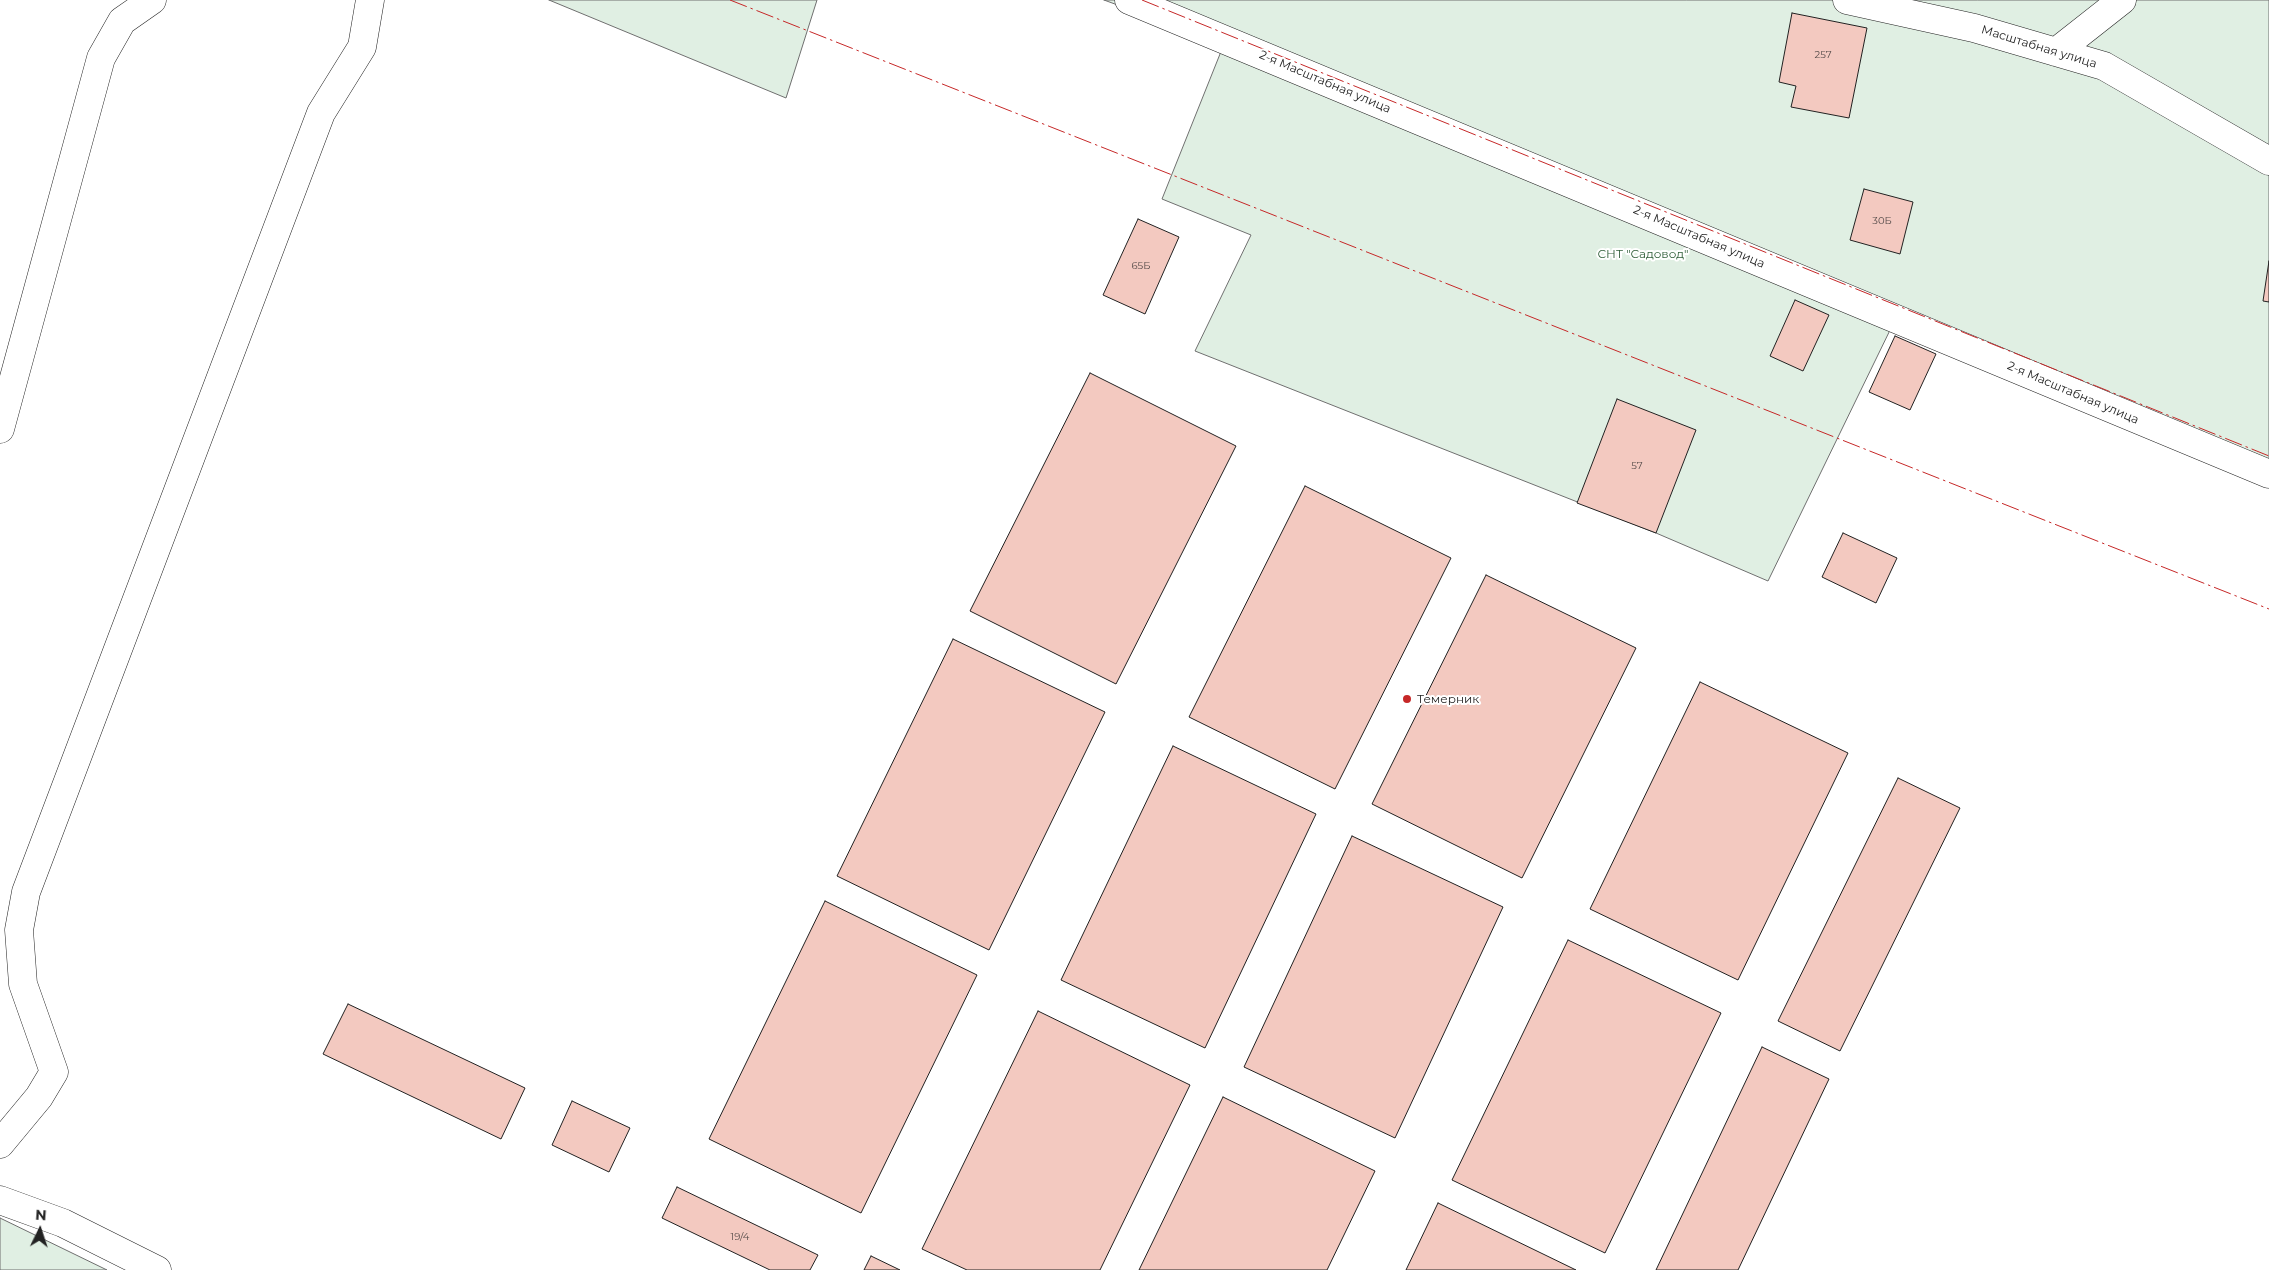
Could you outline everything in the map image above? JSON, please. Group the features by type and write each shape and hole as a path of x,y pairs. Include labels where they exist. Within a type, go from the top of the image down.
{"street":[{"path":"0,429 101,58 122,20 152,0"},
{"path":"0,1144 38,1097 54,1072 23,984 19,930 26,892 320,113 362,47 370,0"},
{"name":"2-я Масштабная улица","path":"1129,0 2269,474"},
{"name":"Масштабная улица","path":"1847,0 1974,28 2104,66 2269,161"},
{"path":"2056,52 2122,0"},
{"path":"0,1200 64,1223 157,1270"}],"green space":[{"path":"549,0 817,0 786,98"},
{"name":"СНТ \"Садовод\"","path":"1104,0 2269,0 2269,479 1893,324 1768,581 1656,533 1195,351 1251,235 1162,199 1224,44"},
{"path":"0,1218 107,1270 0,1270"}],"building":[{"path":"1792,13 1867,28 1849,118 1791,107 1796,86 1779,82"},
{"path":"1864,189 1913,202 1900,254 1850,240"},
{"path":"1138,219 1179,237 1145,314 1103,295"},
{"path":"2269,261 2269,302 2263,301"},
{"path":"1795,300 1829,315 1803,371 1770,356"},
{"path":"1895,336 1936,354 1910,410 1869,392"},
{"path":"1090,373 1236,446 1116,684 970,611"},
{"path":"1617,399 1696,430 1656,533 1577,503"},
{"path":"1305,486 1451,558 1335,789 1189,717"},
{"path":"1843,533 1897,558 1876,603 1822,577"},
{"path":"1486,575 1636,648 1522,878 1372,804"},
{"path":"953,639 1105,712 989,950 837,876"},
{"path":"1700,682 1848,753 1738,980 1590,909"},
{"path":"1173,746 1316,814 1205,1048 1061,980"},
{"path":"1898,778 1960,808 1840,1051 1778,1021"},
{"path":"1352,836 1503,907 1395,1138 1244,1067"},
{"path":"825,901 977,975 861,1213 709,1139"},
{"path":"1568,940 1721,1013 1605,1253 1452,1180"},
{"path":"348,1004 525,1088 501,1139 323,1054"},
{"path":"1038,1011 1190,1085 1100,1270 967,1270 922,1249"},
{"path":"1762,1047 1829,1079 1738,1270 1656,1270"},
{"path":"1223,1097 1375,1171 1327,1270 1139,1270"},
{"path":"572,1101 630,1128 609,1172 552,1145"},
{"path":"677,1187 818,1255 810,1270 770,1270 662,1218"},
{"path":"1438,1203 1576,1270 1406,1270"},
{"path":"871,1256 900,1270 864,1270"}],"power":[{"path":"730,0 2269,609"},
{"path":"1142,0 2269,456"}],"place":[{"name":"Темерник","path":"1407,699"}]}
